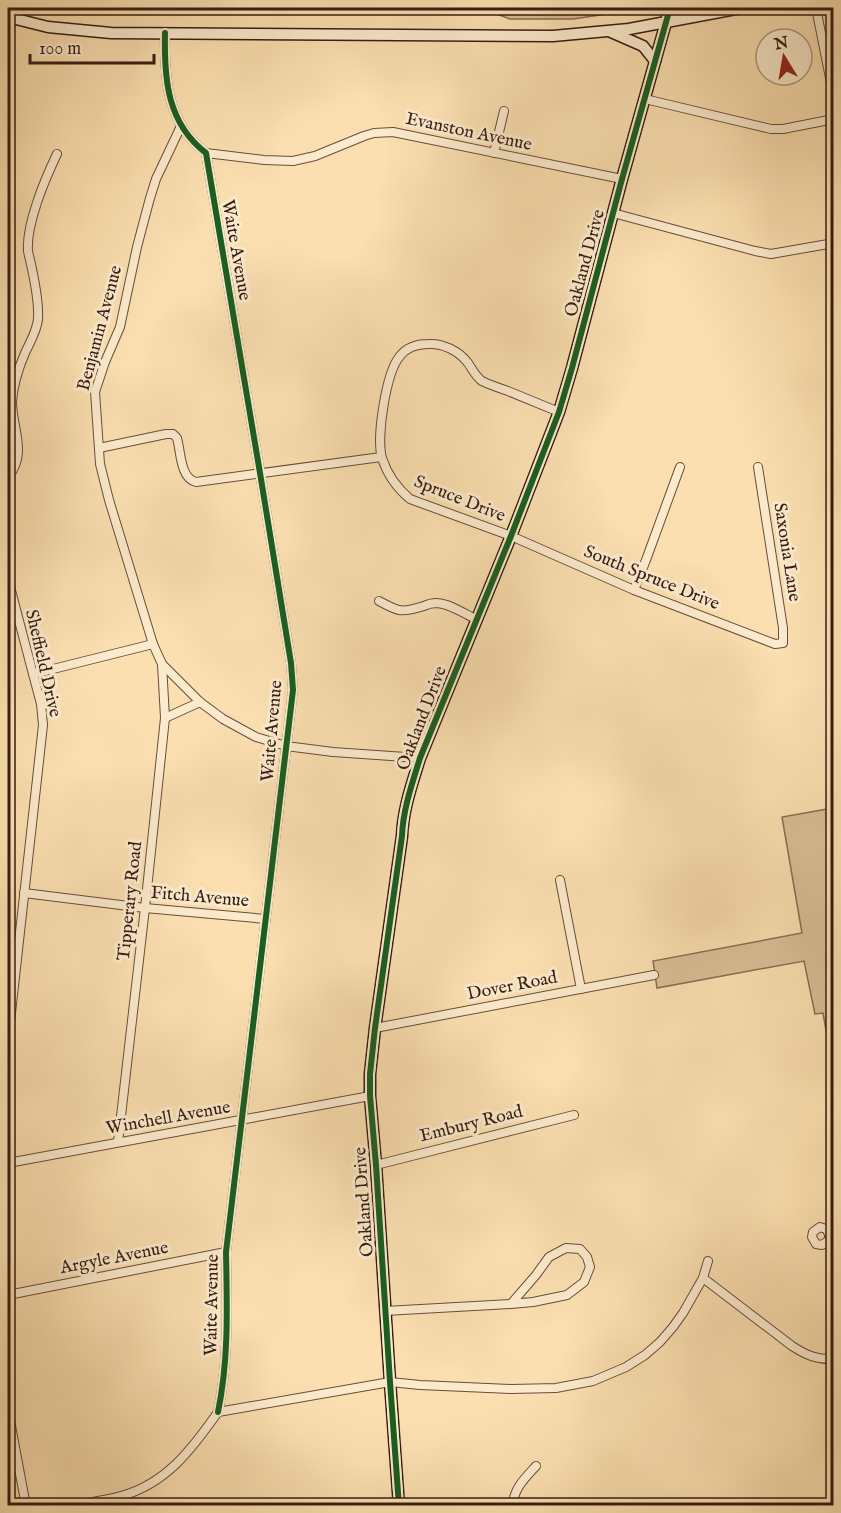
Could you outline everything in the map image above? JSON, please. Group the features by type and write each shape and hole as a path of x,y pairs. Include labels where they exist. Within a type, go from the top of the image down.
{"main road":[{"name":"Oakland Drive","path":"399,1506 370,1074 402,836 402,821 420,758 511,536 558,412 670,8"},
{"path":"707,8 718,12"},
{"path":"8,17 48,27 89,32 553,36 610,32 741,8"},
{"path":"610,32 643,46 655,61"}],"street":[{"path":"816,8 834,98"},
{"path":"165,33 166,84 176,114 189,138 206,153"},
{"path":"645,99 771,129 783,129 834,119"},
{"path":"494,153 504,111"},
{"name":"Benjamin Avenue","path":"182,126 156,180 150,198 120,327 95,392 100,464 153,644 162,664 200,702 237,728 286,746 420,758"},
{"name":"Evanston Avenue","path":"206,153 293,161 315,156 374,133 393,132 622,179"},
{"name":"Waite Avenue","path":"206,153 291,663 293,690 226,1252 226,1363 218,1412"},
{"path":"8,477 16,464 19,452 12,400 24,357 38,321 28,243 42,190 57,154"},
{"path":"613,213 771,254 834,243"},
{"name":"Spruce Drive","path":"511,536 410,499 400,491 381,457 380,444 388,383 399,357 406,350 416,345 441,345 455,351 466,360 481,380 558,412"},
{"path":"99,448 173,434 180,447 187,478 191,481 204,482 381,457"},
{"path":"634,590 680,467"},
{"name":"Saxonia Lane","path":"758,467 783,628 783,643"},
{"name":"South Spruce Drive","path":"511,536 634,590 775,644 783,643"},
{"name":"Sheffield Drive","path":"8,579 41,704 43,725 8,1040"},
{"path":"379,601 400,611 440,603 477,620"},
{"path":"33,674 153,644"},
{"name":"Tipperary Road","path":"118,1142 165,718 162,664"},
{"path":"165,718 200,702"},
{"path":"560,880 581,989"},
{"name":"Fitch Avenue","path":"24,893 145,908 266,919"},
{"name":"Dover Road","path":"375,1028 654,975"},
{"name":"Winchell Avenue","path":"8,1163 370,1096"},
{"name":"Embury Road","path":"376,1165 574,1115"},
{"path":"385,1311 511,1304 567,1295 584,1282 590,1267 587,1257 580,1249 566,1248 549,1257 511,1304"},
{"name":"Argyle Avenue","path":"8,1294 226,1252"},
{"path":"75,1506 122,1496 145,1487 165,1475 187,1454 218,1412 390,1382 511,1389 556,1388 592,1381 626,1367 660,1342 678,1320 703,1278 708,1261"},
{"path":"703,1278 792,1347 816,1358 834,1359"},
{"path":"8,1410 26,1506"},
{"path":"513,1506 516,1489 536,1466"}],"shaded area":[{"path":"481,8 637,8 573,19 510,19"},
{"path":"833,808 833,1071 823,1013 815,1014 804,961 657,988 653,961 802,933 782,817"}],"cycle path":[{"path":"399,1506 370,1074 404,816 420,758 559,412 670,8"},
{"path":"165,33 170,99 183,128 206,153 291,663 293,690 226,1252 226,1352 218,1412"}]}
